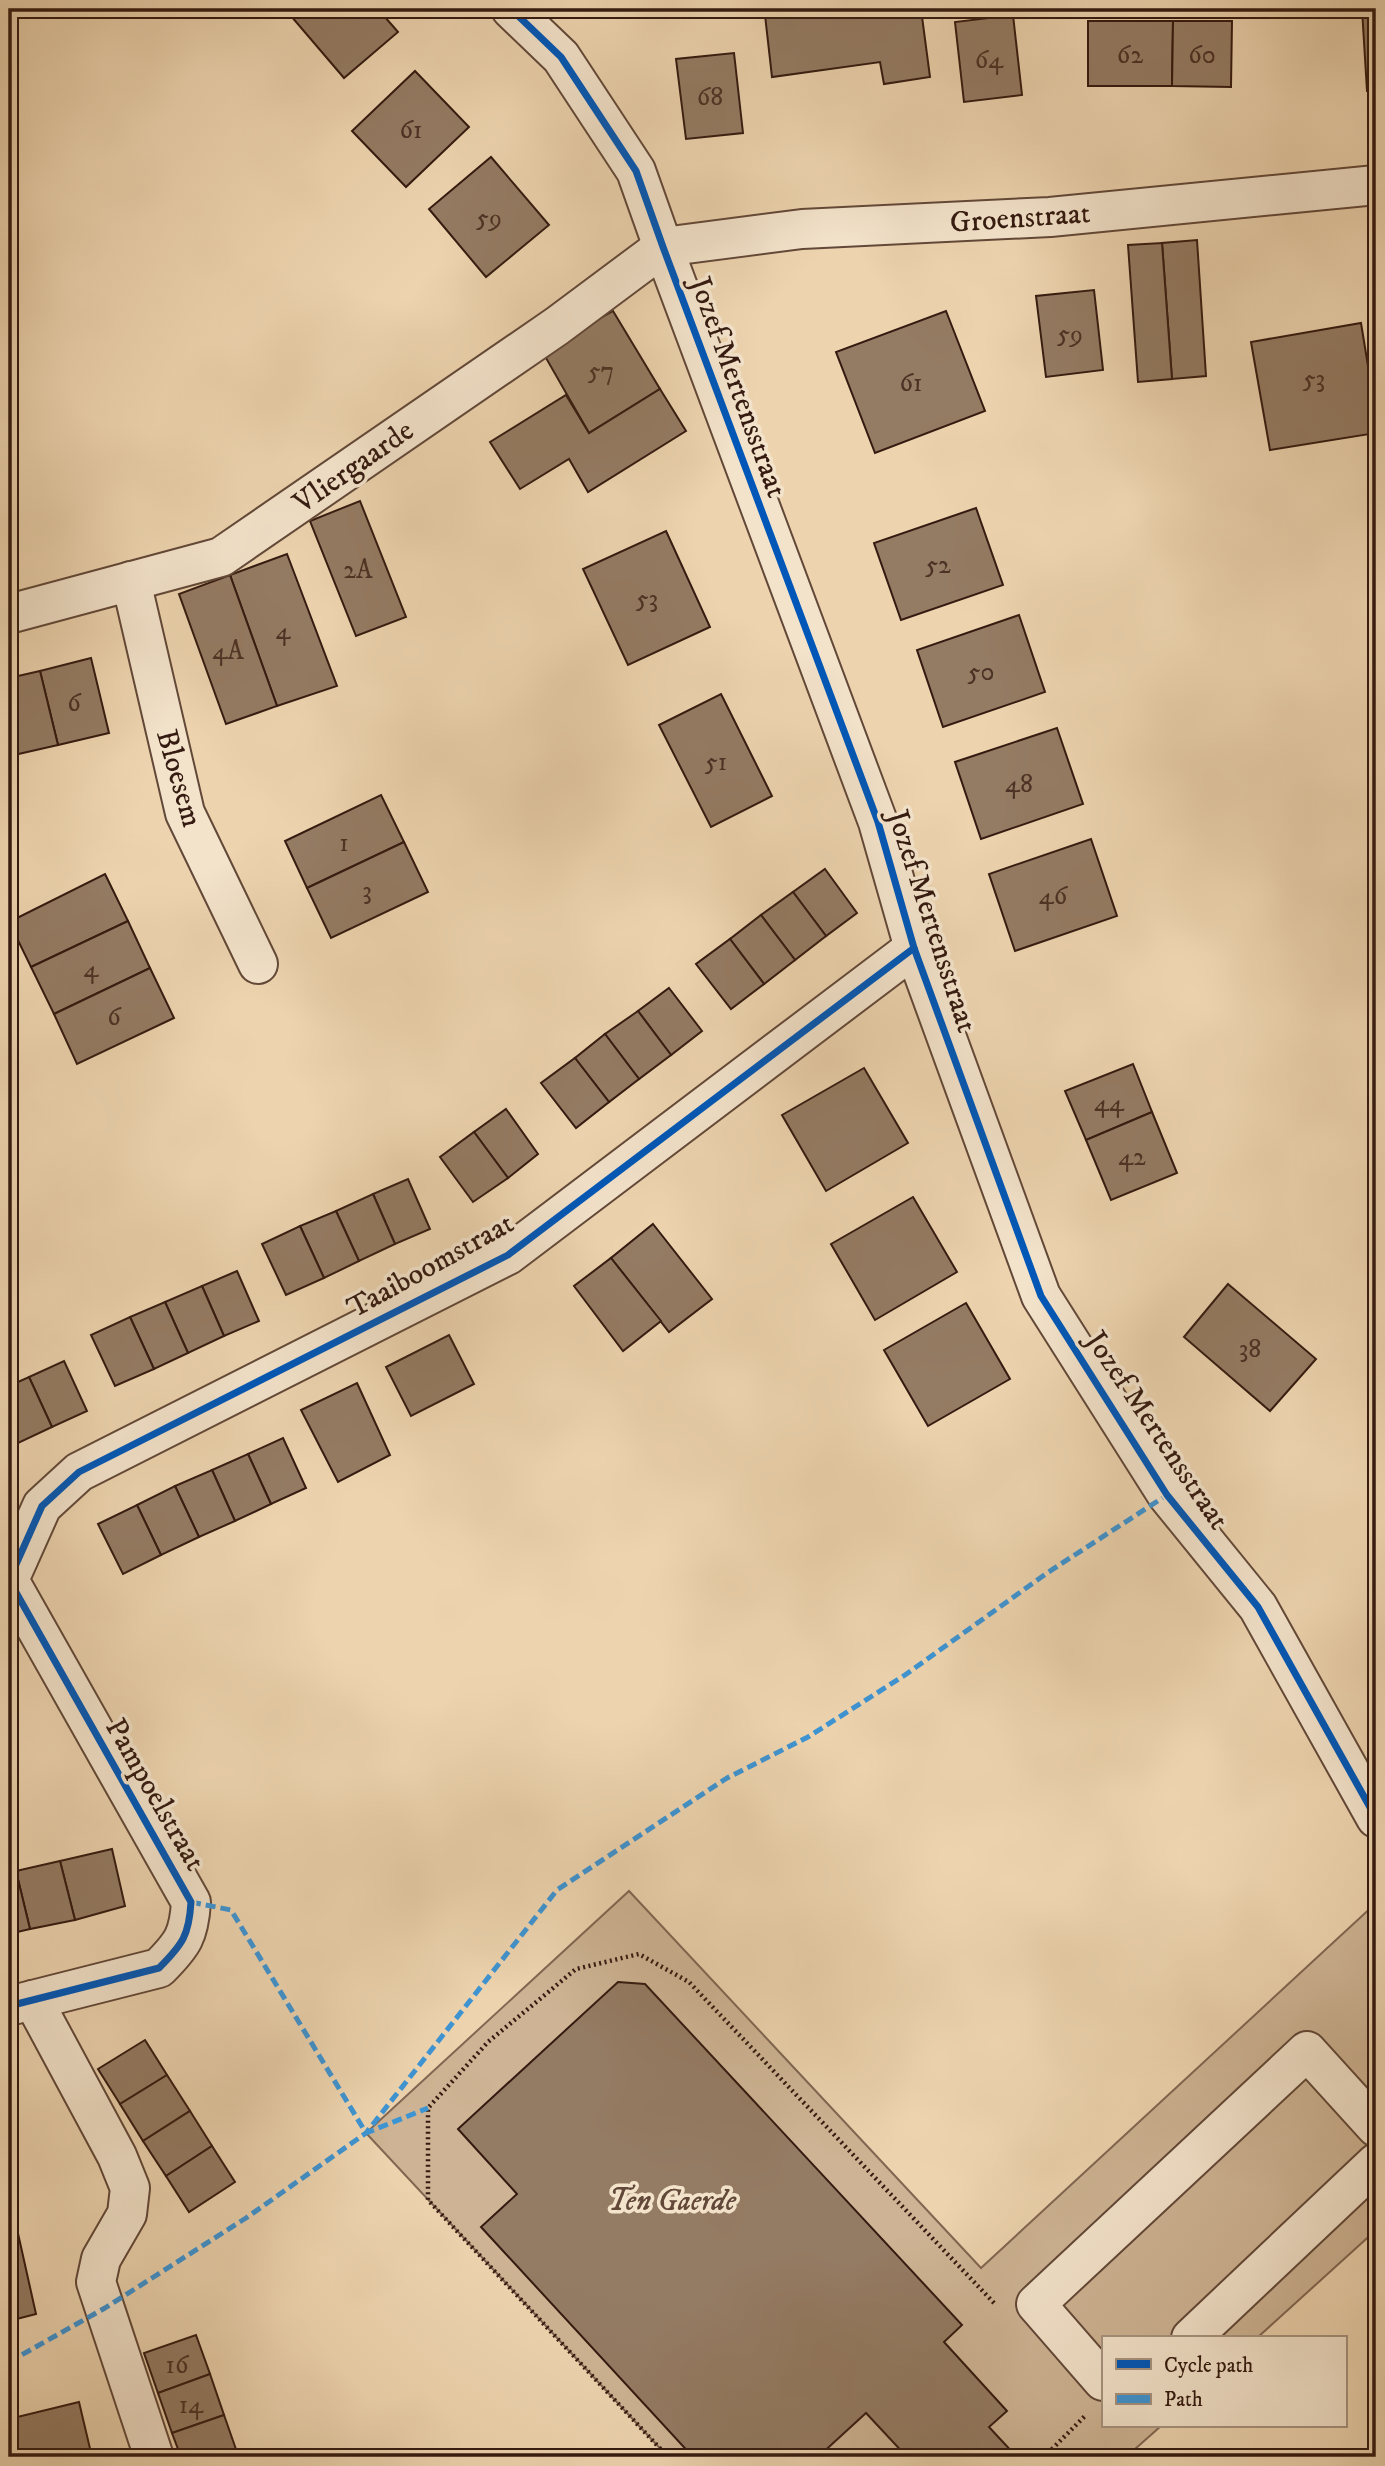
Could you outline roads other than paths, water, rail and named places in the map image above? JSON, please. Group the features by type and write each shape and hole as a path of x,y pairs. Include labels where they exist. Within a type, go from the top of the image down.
{"street":[{"name":"Jozef Mertensstraat","path":"511,9 561,57 636,171 878,822 914,948 1041,1296 1167,1495 1258,1607 1376,1818"},
{"name":"Groenstraat","path":"663,247 802,229 1050,216 1376,185"},
{"name":"Vliergaarde","path":"9,614 221,557 557,326 663,247"},
{"name":"Bloesem","path":"131,581 185,813 258,964"},
{"name":"Taaiboomstraat","path":"9,1580 41,1506 79,1472 508,1255 914,948"},
{"name":"Pampoelstraat","path":"9,1580 191,1902 190,1927 176,1951 159,1968 21,2003"},
{"path":"21,2003 117,2156 130,2189 127,2214 101,2259 96,2282 154,2457"},
{"path":"1097,2395 1036,2304 1307,2051 1376,2127"},
{"path":"1193,2336 1376,2163"}],"park label":[{"name":"Ten Gaerde","path":"672,2200"}]}
